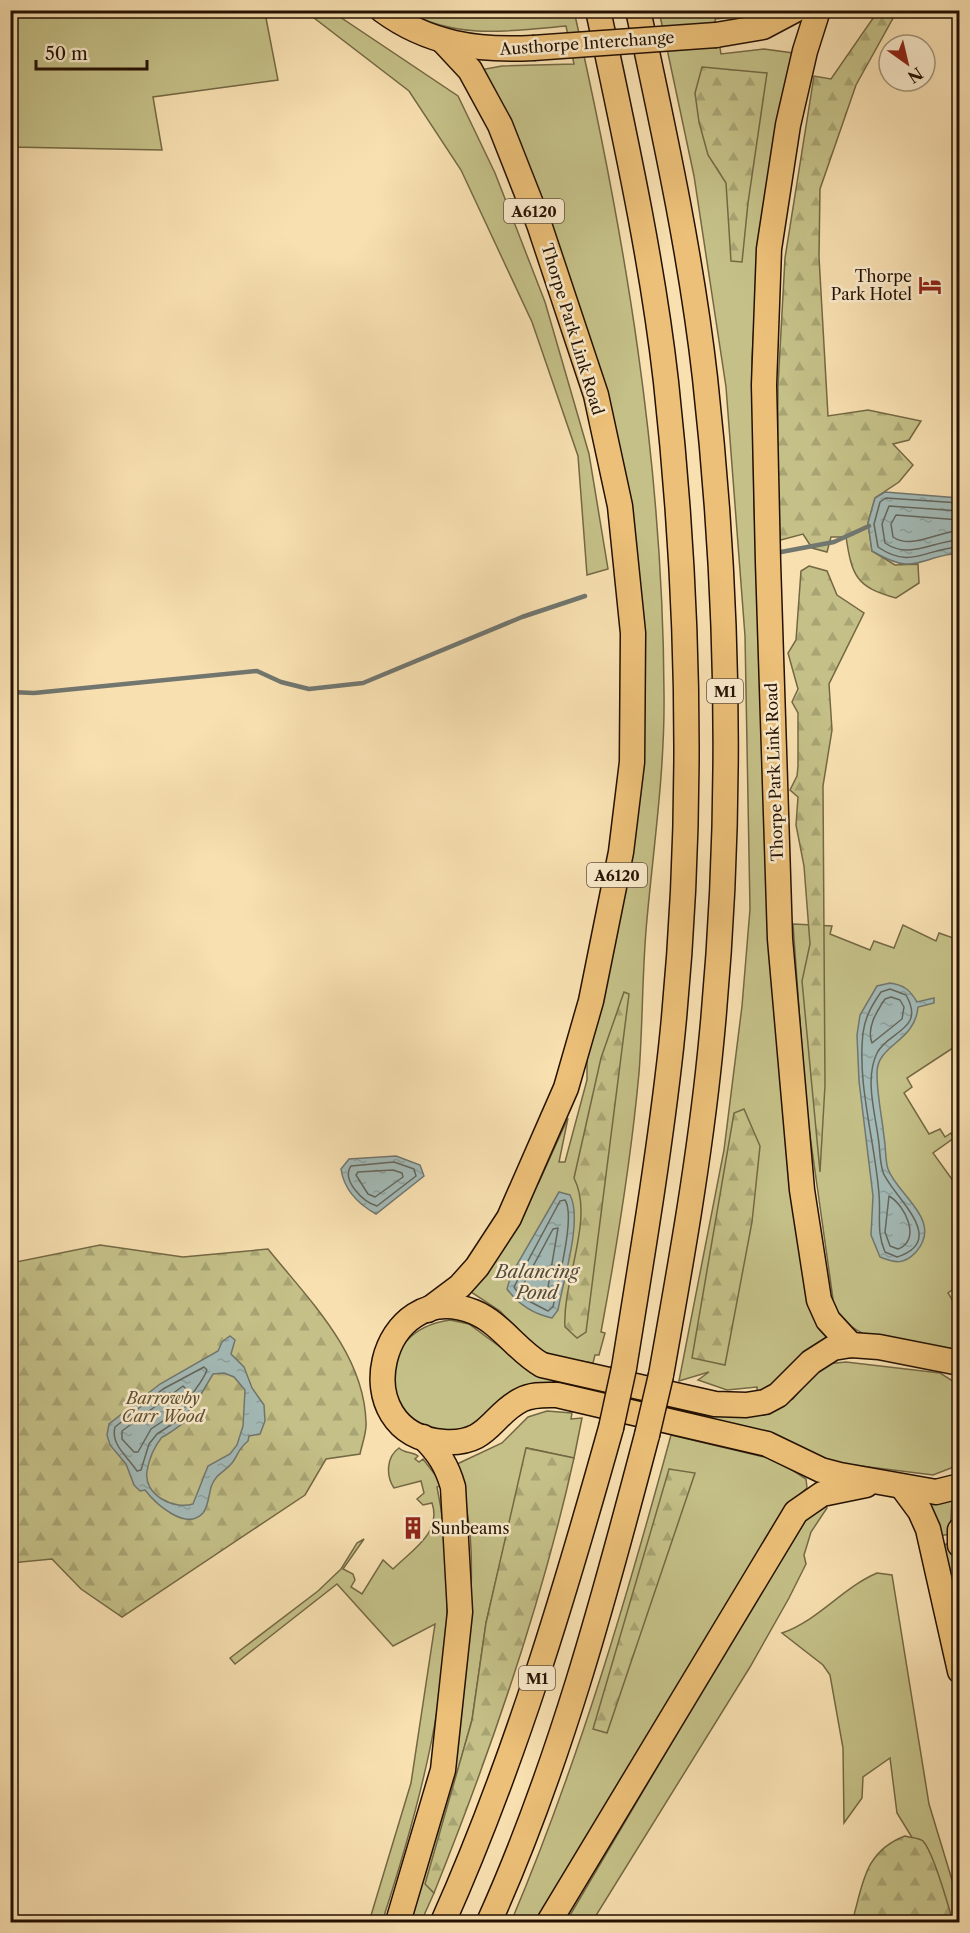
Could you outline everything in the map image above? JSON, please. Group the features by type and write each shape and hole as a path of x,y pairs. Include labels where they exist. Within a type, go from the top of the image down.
{"highway":[{"name":"Austhorpe Interchange","path":"382,10 404,24 443,41 486,49 533,48 716,35 764,27 795,10"},
{"name":"M1","path":"443,1923 469,1865 530,1700 611,1428 624,1368 656,1173 671,1045 682,917 686,733 679,529 666,381 644,236 598,10"},
{"name":"M1","path":"489,1923 510,1876 567,1712 611,1573 661,1375 695,1180 710,1053 721,916 727,728 719,526 705,376 684,230 638,10"},
{"name":"Thorpe Park Link Road","path":"818,10 805,51 788,125 769,249 765,330 766,504 780,939 801,1179 819,1300 828,1320 852,1345"},
{"name":"Thorpe Park Link Road","path":"423,1437 408,1429 393,1413 384,1395 381,1375 382,1361 393,1336 413,1318 428,1310 460,1286 477,1267 508,1218 566,1088 591,1000 621,852 633,739 633,633 620,506 596,395 543,235 500,124 470,70 443,41"},
{"path":"428,1310 459,1308 474,1312 487,1319 529,1358 542,1365 715,1404 746,1405 765,1401 778,1395 822,1354 833,1348 852,1345 890,1349 960,1363"},
{"path":"423,1437 445,1442 468,1439 488,1429 523,1399 537,1395 557,1395 767,1444 821,1470 878,1483 936,1492 960,1486"},
{"path":"398,1923 443,1770 460,1612 453,1487 448,1469 437,1451 423,1437"},
{"path":"549,1923 796,1512 822,1494 878,1483"},
{"path":"903,1488 920,1511 928,1529 960,1671"},
{"path":"960,1530 960,1545"}],"green space":[{"path":"11,11 256,11 265,13 278,80 153,97 162,150 11,147"},
{"path":"305,11 331,11 458,96 495,173 545,302 589,454 608,569 587,575 578,456 532,322 461,170 409,91"},
{"path":"406,11 574,11 625,264 638,349 657,520 662,607 663,750 645,938 636,1106 623,1203 601,1332 605,1333 599,1355 595,1355 593,1363 562,1358 544,1352 524,1337 500,1311 468,1290 539,1182 568,1118 559,1162 565,1162 587,1080 587,1057 607,968 639,586 522,147 510,121 480,70 502,66 574,64 566,26 505,31 464,30 425,20"},
{"path":"659,11 765,11 753,15 715,19 721,54 764,49 793,53 779,109 760,227 752,358 754,503 769,901 830,1338 773,1386 757,1393 757,1387 727,1390 698,1380 709,1372 679,1381 724,1150 742,1006 750,909 745,636 726,387 694,176"},
{"path":"878,11 897,11 885,33 877,33 877,47 856,85 820,189 819,257 828,416 868,410 921,421 909,440 893,444 913,465 899,482 875,498 868,523 872,551 895,565 918,564 919,583 896,598 872,589 858,578 851,561 846,537 831,537 827,552 812,548 803,534 777,541 778,386 785,258 814,76 831,79"},
{"path":"702,67 767,73 742,262 731,261 726,183 708,155 699,122 695,93"},
{"path":"809,566 827,571 837,595 864,613 829,684 832,730 823,786 825,1085 820,1172 802,981 810,944 804,866 796,825 798,797 790,790 797,776 798,766 798,713 792,702 798,689 788,653 796,640 801,571"},
{"path":"793,924 832,926 830,934 870,950 874,941 894,948 903,925 936,941 939,933 959,940 959,1044 907,1078 912,1087 904,1093 929,1134 940,1129 945,1137 951,1133 954,1138 933,1153 959,1189 959,1201 954,1205 959,1213 959,1285 948,1293 959,1311 959,1352 904,1345 868,1336 839,1316 830,1300 833,1299 806,1107"},
{"path":"624,992 629,994 586,1332 577,1338 565,1327 565,1309 580,1231 580,1194 574,1178 601,1058"},
{"path":"744,1109 760,1146 752,1222 725,1365 692,1358 734,1113"},
{"name":"Barrowby Carr Wood","path":"100,1245 183,1257 268,1249 316,1308 345,1350 356,1373 363,1397 366,1422 360,1454 326,1459 305,1495 122,1617 81,1589 52,1559 11,1563 11,1263"},
{"path":"450,1320 469,1324 507,1352 773,1408 793,1399 813,1375 826,1364 846,1362 940,1373 959,1385 959,1465 933,1475 845,1464 550,1388 497,1415 455,1431 445,1432 423,1426 406,1414 396,1397 392,1378 396,1359 406,1341 424,1328"},
{"path":"547,1411 572,1413 571,1419 582,1418 574,1458 527,1448 486,1623 472,1720 426,1884 434,1893 421,1922 404,1922 447,1770 465,1680 471,1558 465,1502 455,1465 502,1443 528,1417"},
{"path":"671,1435 777,1460 806,1479 807,1488 789,1504 542,1922 511,1922 558,1803 599,1682"},
{"path":"399,1448 418,1456 415,1459 419,1462 423,1459 443,1485 437,1487 445,1542 447,1597 445,1652 438,1708 414,1817 382,1922 369,1922 411,1783 435,1624 393,1646 337,1584 235,1664 230,1658 318,1591 341,1569 357,1543 364,1539 343,1569 353,1574 355,1580 351,1587 362,1594 383,1560 393,1569 423,1540 433,1523 432,1503 423,1505 417,1499 424,1493 421,1481 394,1488 391,1483 390,1461"},
{"path":"526,1448 574,1458 546,1569 513,1678 434,1893 425,1884 472,1720 486,1623"},
{"path":"669,1469 695,1473 607,1733 593,1729"},
{"path":"952,1500 950,1534 939,1536 928,1502"},
{"path":"823,1503 827,1508 811,1532 804,1555 806,1564 750,1667 592,1922 566,1922 777,1564 811,1512"},
{"path":"951,1543 959,1585 959,1623 942,1545"},
{"path":"877,1573 892,1575 929,1804 959,1903 959,1922 951,1922 913,1839 897,1813 890,1758 863,1777 862,1798 844,1823 843,1748 830,1675 823,1665 782,1633 808,1620 864,1579"},
{"path":"905,1836 923,1841 927,1847 953,1922 852,1922 867,1871 873,1861 891,1843"}],"water":[{"path":"885,492 959,498 959,553 908,564 898,563 872,551 868,523 875,498"},
{"path":"890,983 906,989 917,1002 934,998 934,1003 918,1007 910,1028 878,1064 877,1074 886,1162 893,1179 916,1208 925,1229 923,1240 916,1252 899,1262 880,1257 871,1235 873,1196 859,1081 857,1035 860,1015 877,986"},
{"path":"396,1156 420,1165 424,1176 376,1214 353,1196 345,1183 341,1169 349,1159"},
{"name":"Balancing Pond","path":"559,1192 570,1195 574,1219 571,1251 558,1310 552,1318 526,1308 507,1289 511,1275"},
{"path":"230,1336 235,1340 231,1354 244,1367 252,1388 264,1405 265,1421 260,1434 249,1436 248,1441 232,1463 215,1479 203,1513 196,1518 180,1518 163,1508 145,1490 140,1491 134,1485 126,1464 110,1445 107,1435 109,1424 160,1384 218,1351 222,1342","holes":["224,1373 234,1377 245,1390 243,1426 237,1445 230,1454 208,1466 193,1504 177,1505 161,1499 155,1494 147,1480 152,1453 162,1437 190,1417 189,1410 213,1374"]}],"waterway":[{"path":"781,552 834,542 869,526"},
{"path":"10,692 34,693 257,671 281,682 309,689 363,683 522,617 585,596"}],"place":[{"name":"Thorpe Park Hotel","path":"930,285"},
{"name":"Sunbeams","path":"413,1528"}]}
